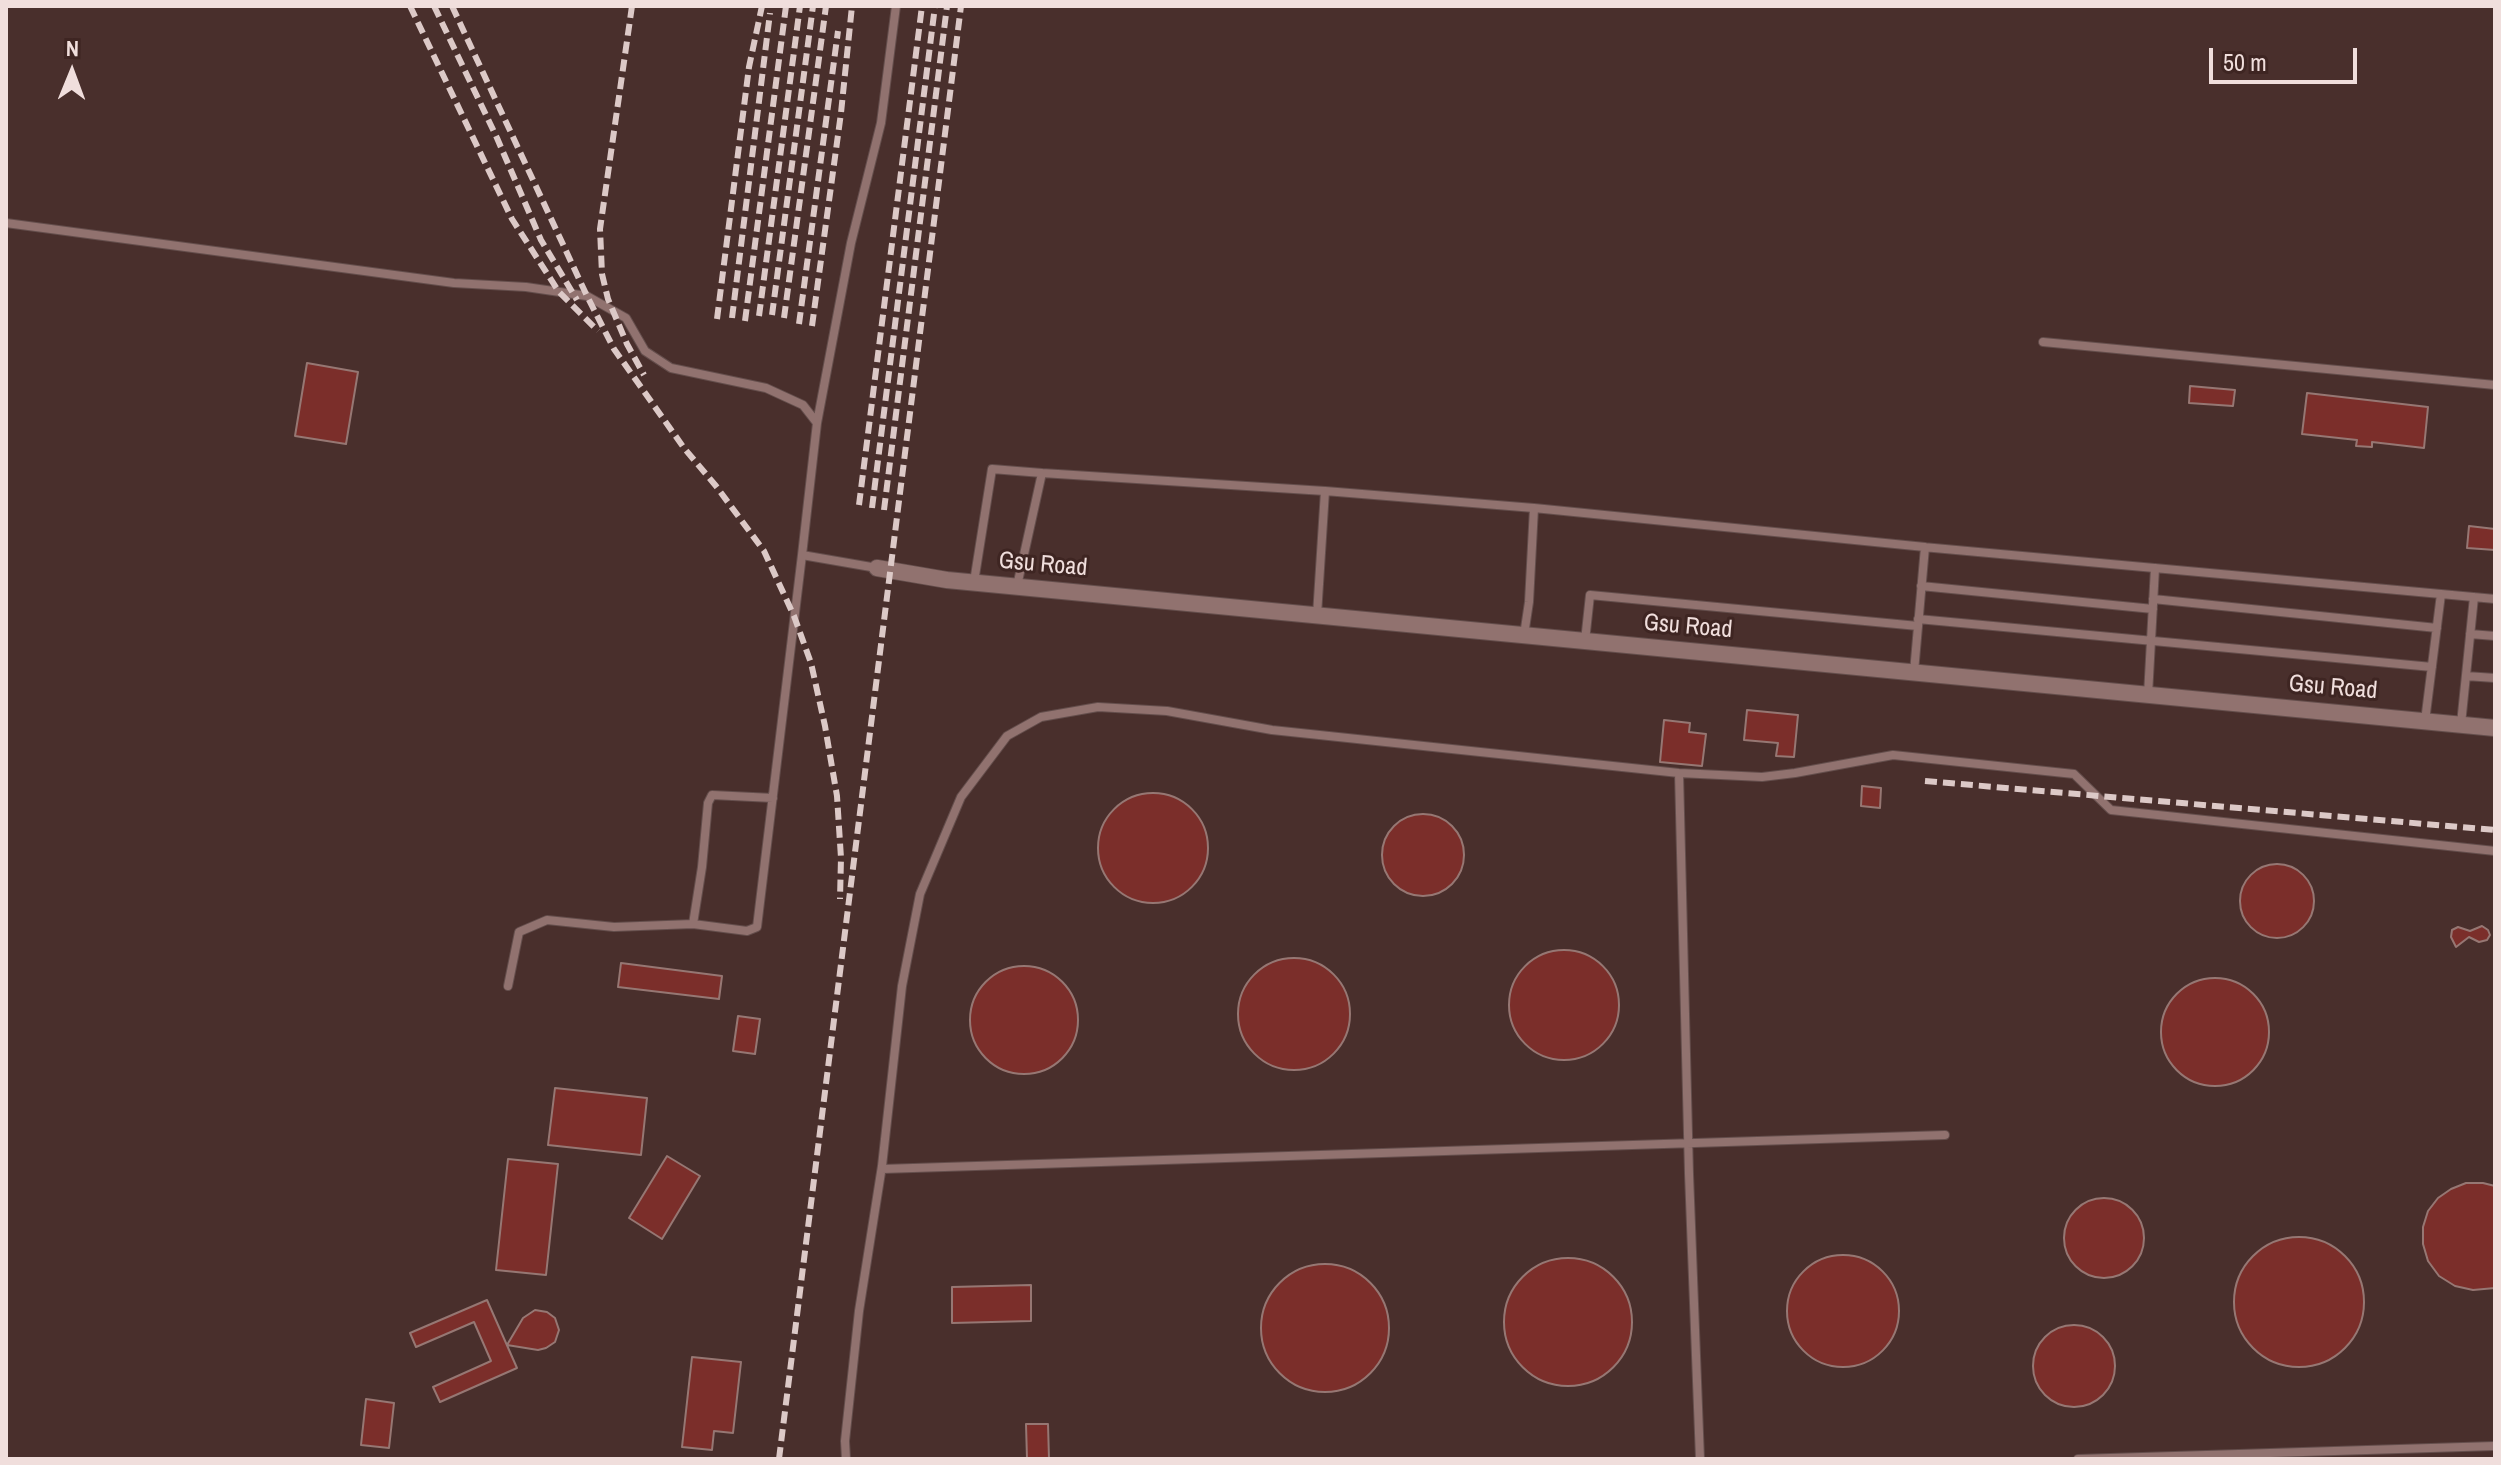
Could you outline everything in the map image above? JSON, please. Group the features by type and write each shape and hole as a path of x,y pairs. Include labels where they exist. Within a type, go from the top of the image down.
{"street":[{"name":"Gsu Road","path":"877,568 974,582 2495,728"}],"lane":[{"path":"508,986 519,932 547,920 614,927 693,924 747,931 757,927 817,423 851,243 881,123 896,6"},
{"path":"6,223 454,283 526,287 587,296 626,318 645,351 671,368 766,388 803,405 817,423"},
{"path":"2043,342 2495,385"},
{"path":"974,582 992,469 1534,508 2495,599"},
{"path":"1017,586 1042,473"},
{"path":"1317,615 1325,491"},
{"path":"1524,635 1534,508"},
{"path":"1914,672 1923,547"},
{"path":"802,555 877,568"},
{"path":"2148,695 2155,568"},
{"path":"1921,586 2153,609"},
{"path":"2425,721 2441,594"},
{"path":"1585,641 1590,595 2432,667"},
{"path":"2461,724 2474,597"},
{"path":"2153,599 2437,628"},
{"path":"2470,634 2495,636"},
{"path":"2466,676 2495,678"},
{"path":"846,1459 845,1441 859,1311 882,1169 902,986 920,894 961,797 1007,736 1041,717 1098,707 1167,711 1272,730 1679,773 1762,777 1893,755 2074,774 2111,810 2495,851"},
{"path":"1679,773 1700,1459"},
{"path":"693,924 708,803 712,795 773,798"},
{"path":"882,1169 1945,1135"},
{"path":"2078,1459 2495,1446"}],"building":[{"path":"307,363 358,372 346,444 295,436"},
{"path":"2190,386 2235,390 2233,406 2189,403"},
{"path":"2307,393 2428,407 2424,448 2372,442 2372,447 2356,446 2357,440 2302,434"},
{"path":"2469,526 2495,529 2495,550 2467,548"},
{"path":"1747,710 1798,715 1794,757 1776,756 1778,743 1744,740"},
{"path":"1664,720 1690,723 1689,732 1706,734 1702,766 1660,762"},
{"path":"1862,786 1881,788 1880,808 1861,806"},
{"path":"1153,793 1174,797 1192,809 1204,827 1208,848 1204,869 1192,887 1174,899 1153,903 1132,899 1114,887 1102,869 1098,848 1102,827 1114,809 1132,797"},
{"path":"1423,814 1439,818 1452,826 1460,839 1464,855 1460,871 1452,884 1439,892 1423,896 1407,892 1394,884 1386,871 1382,855 1386,839 1394,826 1407,818"},
{"path":"2277,864 2291,867 2303,875 2311,887 2314,901 2311,915 2303,927 2291,935 2277,938 2263,935 2251,927 2243,915 2240,901 2243,887 2251,875 2263,867"},
{"path":"2482,926 2490,935 2487,940 2479,942 2469,937 2456,947 2451,937 2452,930 2458,927 2470,931"},
{"path":"1564,950 1585,955 1603,966 1614,984 1619,1005 1614,1026 1603,1044 1585,1055 1564,1060 1543,1055 1525,1044 1514,1026 1509,1005 1514,984 1525,966 1543,955"},
{"path":"1294,958 1315,963 1333,975 1345,993 1350,1014 1345,1035 1333,1053 1315,1065 1294,1070 1273,1065 1255,1053 1243,1035 1238,1014 1243,993 1255,975 1273,963"},
{"path":"621,963 722,976 719,999 618,987"},
{"path":"1024,966 1045,970 1062,982 1074,999 1078,1020 1074,1041 1062,1058 1045,1070 1024,1074 1003,1070 986,1058 974,1041 970,1020 974,999 986,982 1003,970"},
{"path":"2215,978 2236,982 2253,994 2265,1011 2269,1032 2265,1053 2253,1070 2236,1082 2215,1086 2194,1082 2177,1070 2165,1053 2161,1032 2165,1011 2177,994 2194,982"},
{"path":"738,1016 760,1019 755,1054 733,1051"},
{"path":"555,1088 647,1098 641,1155 548,1145"},
{"path":"667,1156 700,1176 662,1239 629,1218"},
{"path":"508,1159 558,1164 546,1275 496,1270"},
{"path":"2466,1183 2495,1186 2495,1288 2473,1290 2455,1286 2439,1276 2428,1261 2423,1244 2423,1227 2428,1211 2438,1198"},
{"path":"2096,1198 2112,1198 2133,1209 2144,1230 2144,1246 2133,1267 2112,1278 2096,1278 2082,1272 2070,1260 2064,1246 2064,1230 2070,1216 2082,1204"},
{"path":"2299,1237 2324,1242 2345,1256 2359,1277 2364,1302 2359,1327 2345,1348 2324,1362 2299,1367 2274,1362 2253,1348 2239,1327 2234,1302 2239,1277 2253,1256 2274,1242"},
{"path":"1843,1255 1864,1260 1882,1272 1894,1290 1899,1311 1894,1332 1882,1350 1864,1362 1843,1367 1822,1362 1804,1350 1792,1332 1787,1311 1792,1290 1804,1272 1822,1260"},
{"path":"1568,1258 1592,1263 1613,1277 1627,1298 1632,1322 1627,1346 1613,1367 1592,1381 1568,1386 1544,1381 1523,1367 1509,1346 1504,1322 1509,1298 1523,1277 1544,1263"},
{"path":"1325,1264 1349,1269 1370,1283 1384,1304 1389,1328 1384,1352 1370,1373 1349,1387 1325,1392 1301,1387 1280,1373 1266,1352 1261,1328 1266,1304 1280,1283 1301,1269"},
{"path":"1031,1285 1031,1321 952,1323 952,1287"},
{"path":"487,1300 517,1368 440,1402 433,1387 491,1361 474,1322 416,1347 410,1333"},
{"path":"535,1310 547,1312 555,1318 559,1330 555,1342 538,1350 507,1345 523,1318"},
{"path":"2074,1325 2090,1329 2103,1337 2111,1350 2115,1366 2111,1382 2103,1395 2090,1403 2074,1407 2058,1403 2045,1395 2037,1382 2033,1366 2037,1350 2045,1337 2058,1329"},
{"path":"692,1357 741,1362 733,1433 714,1431 712,1450 682,1447"},
{"path":"366,1399 394,1403 389,1448 361,1445"},
{"path":"1026,1424 1048,1424 1049,1459 1027,1459"}],"railway":[{"path":"410,6 512,219 559,292 598,331"},
{"path":"434,6 497,138 541,240 577,300"},
{"path":"452,6 614,349 684,448 764,551 794,616 811,663 837,796 840,899"},
{"path":"632,6 600,229 602,274 608,299 644,375"},
{"path":"717,319 749,67 762,6"},
{"path":"745,321 786,6"},
{"path":"759,316 800,6"},
{"path":"772,315 813,6"},
{"path":"784,318 826,6"},
{"path":"812,326 852,6"},
{"path":"859,505 922,6"},
{"path":"872,508 935,6"},
{"path":"884,510 947,6"},
{"path":"779,1459 961,6"},
{"path":"732,318 770,13"},
{"path":"799,324 838,31"},
{"path":"1925,781 2495,830"}]}
